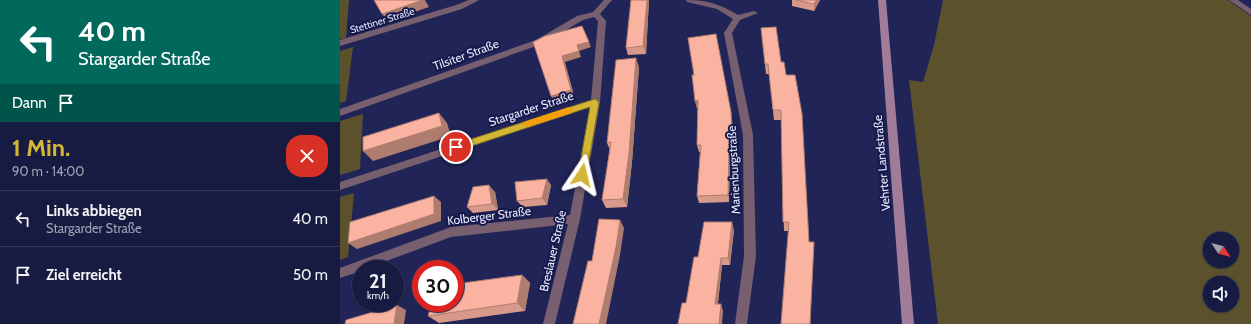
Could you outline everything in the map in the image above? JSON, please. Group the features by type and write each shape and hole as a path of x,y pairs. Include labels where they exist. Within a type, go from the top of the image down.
{"main road":[{"name":"Vehrter Landstraße","path":"882,0 908,324"}],"street":[{"name":"Stettiner Straße","path":"340,43 459,7 474,0"},
{"path":"596,14 608,0"},
{"path":"690,0 720,7 737,18 754,13"},
{"path":"1233,0 1251,13"},
{"name":"Breslauer Straße","path":"549,324 575,219 595,102 602,21 596,14"},
{"name":"Tilsiter Straße","path":"340,113 539,42 580,18 596,14"},
{"name":"Marienburgstraße","path":"737,18 728,33 748,136 750,256 741,324"},
{"name":"Stargarder Straße","path":"340,186 595,102"},
{"name":"Kolberger Straße","path":"340,273 451,232 575,219"}],"shaded area":[{"path":"340,0 349,0 346,38 340,39"},
{"path":"943,0 1228,0 1251,16 1251,324 938,324 909,80 923,82 934,45"},
{"path":"353,47 346,101 340,103 340,51"},
{"path":"363,114 360,169 340,175 340,121"},
{"path":"354,193 348,257 340,260 340,197"}],"building":[{"path":"374,0 423,0 382,14"},
{"path":"631,0 647,0 643,46 626,48"},
{"path":"796,0 816,0 814,4"},
{"path":"582,26 589,42 577,45 579,51 562,56 571,90 551,96 533,42 545,36"},
{"path":"776,27 781,62 784,62 786,75 795,75 802,114 809,242 814,242 810,324 781,324 789,222 783,222 781,110 773,110 768,64 765,64 761,28"},
{"path":"716,34 731,112 732,142 729,143 728,195 697,196 701,145 697,145 698,100 695,101 692,75 694,75 688,38"},
{"path":"636,58 629,153 623,199 602,200 611,142 607,143 616,60"},
{"path":"439,113 442,126 363,151 363,137"},
{"path":"547,179 542,198 517,201 515,182"},
{"path":"489,185 492,204 467,207 473,187"},
{"path":"434,196 434,214 348,243 350,222"},
{"path":"599,219 620,220 616,247 599,324 573,324 588,261 592,261"},
{"path":"704,222 732,222 728,258 721,258 715,304 721,304 719,324 678,324 682,303 686,303 694,257 698,257"},
{"path":"522,275 517,303 464,311 464,283"},
{"path":"373,312 396,312 394,324 345,324 346,320"},
{"path":"429,312 455,312 428,316"}],"slow traffic":[{"path":"527,124 569,110"}],"route":[{"path":"456,147 595,102 582,175"}]}
